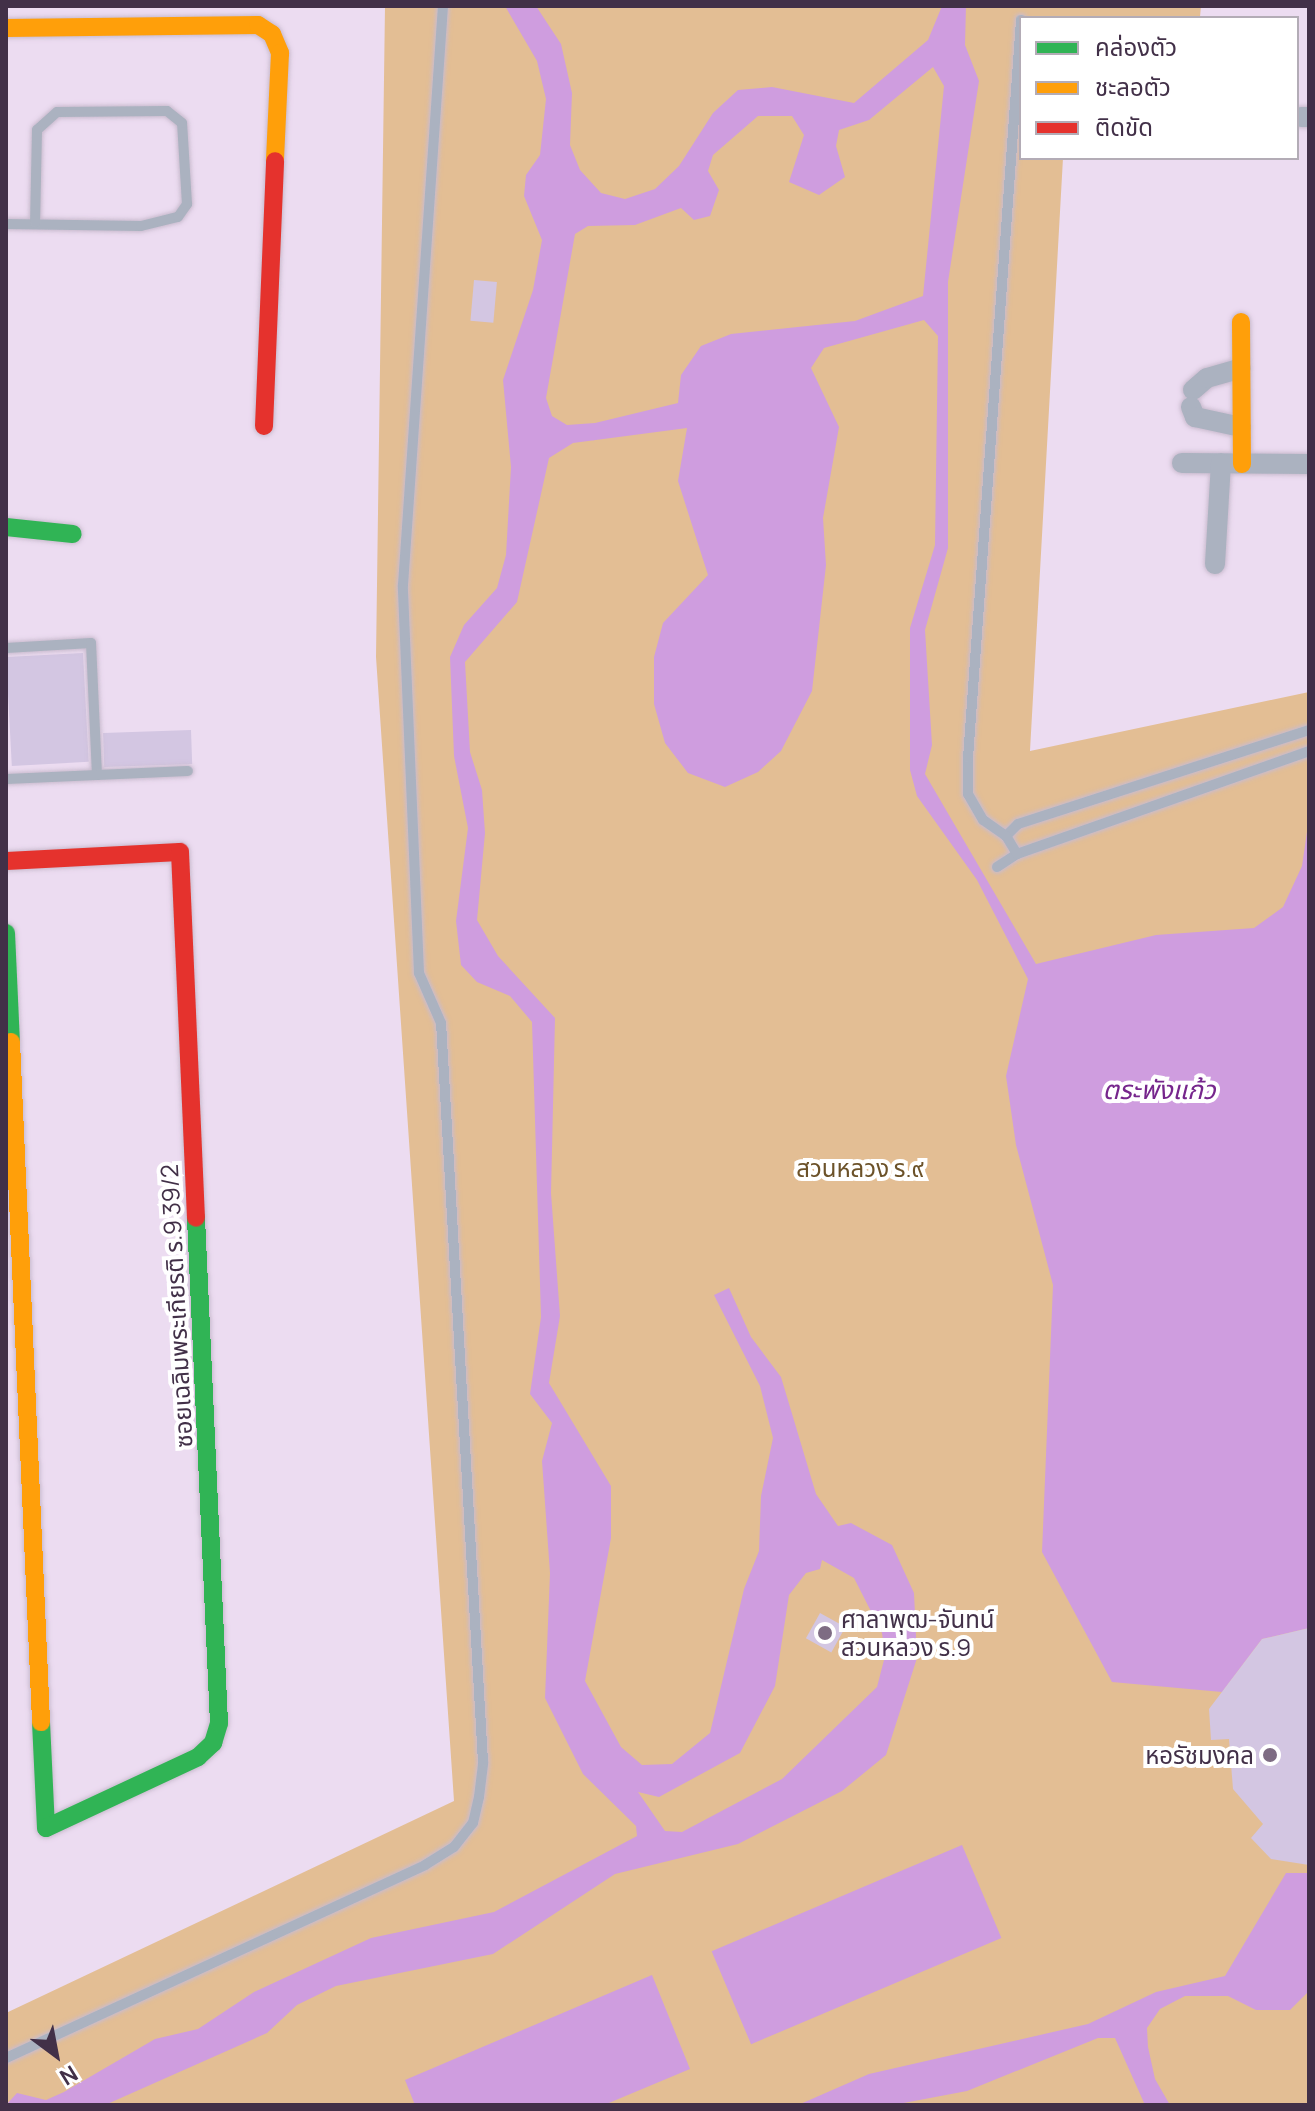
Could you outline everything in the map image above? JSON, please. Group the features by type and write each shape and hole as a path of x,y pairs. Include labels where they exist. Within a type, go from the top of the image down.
{"street":[{"path":"6,28 134,15 258,25 272,34 280,53 264,426"},
{"path":"1241,322 1242,464"},
{"path":"1241,368 1207,378 1192,398 1195,417 1241,427"},
{"path":"1182,463 1309,464"},
{"path":"1215,564 1221,463"},
{"path":"6,527 73,534"},
{"name":"ซอยเฉลิมพระเกียรติ ร.9 39/2","path":"6,861 180,852 218,1707 213,1743 198,1757 46,1828 6,933"}],"lane":[{"path":"6,2058 425,1865 454,1847 473,1823 479,1797 483,1762 440,1009 419,973 403,585 443,6"},
{"path":"1017,854 1006,836 983,820 968,794 968,758 1019,47"},
{"path":"6,224 141,226 178,217 187,204 182,123 167,111 57,112 45,120 37,130 35,223"},
{"path":"6,648 91,643 97,775"},
{"path":"1006,836 1018,824 1309,730"},
{"path":"997,867 1017,854 1309,751"},
{"path":"6,779 188,771"}],"green space":[{"name":"สวนหลวง ร.๙","path":"385,6 1201,6 1200,16 1019,16 1019,160 1063,160 1030,751 1309,692 1309,2105 6,2105 6,2013 454,1801 376,657"}],"water":[{"name":"ตระพังแก้ว","path":"505,6 536,6 561,44 572,93 570,145 580,170 601,193 625,199 655,189 679,166 713,113 738,90 772,87 854,103 928,40 942,6 966,6 965,45 979,81 948,282 948,548 925,630 932,745 925,774 1036,964 1156,935 1254,928 1283,907 1302,866 1309,818 1309,1628 1262,1639 1222,1692 1112,1682 1042,1552 1053,1285 1016,1145 1006,1076 1028,979 977,880 917,796 910,770 910,628 935,545 938,336 924,320 824,348 811,368 839,427 823,518 826,565 812,691 781,751 758,772 725,787 688,773 665,743 654,704 654,657 663,623 708,575 678,481 687,428 573,443 549,458 517,602 465,662 470,752 482,790 485,833 477,920 498,956 555,1018 551,1193 560,1316 549,1383 611,1486 611,1538 585,1681 621,1747 642,1765 672,1764 710,1733 744,1589 759,1551 761,1496 773,1438 760,1386 714,1295 729,1288 751,1337 781,1377 816,1494 838,1526 851,1523 892,1545 914,1593 917,1658 886,1755 842,1791 738,1844 615,1874 493,1954 336,1986 297,2005 267,2033 105,2105 6,2105 17,2093 46,2100 64,2092 155,2039 198,2029 254,1992 371,1938 494,1912 637,1836 636,1826 583,1774 545,1698 550,1573 542,1461 552,1423 530,1394 541,1317 532,1022 510,996 477,982 461,965 456,921 468,828 454,756 450,657 464,625 497,588 506,555 511,467 503,380 533,290 542,240 524,196 526,175 540,155 546,99 537,61","holes":["933,67 944,86 923,296 855,321 731,334 701,346 681,375 678,403 595,423 567,425 552,416 546,398 575,234 588,226 635,225 681,208 694,220 710,216 719,190 708,171 713,155 758,116 792,116 804,135 789,182 819,195 845,177 836,146 839,130 869,120","822,1560 854,1578 882,1633 885,1656 877,1687 782,1779 682,1832 665,1831 638,1792 659,1797 740,1753 775,1686 789,1595 806,1573 820,1569"]},
{"path":"962,1845 1001,1938 751,2044 712,1951"},
{"path":"1286,1873 1309,1873 1309,1991 1290,2010 1256,2010 1228,1996 1185,1996 1160,2009 1147,2028 1148,2047 1155,2079 1170,2105 1145,2105 1115,2038 1098,2038 967,2091 893,2105 798,2105 869,2074 1088,2024 1156,1992 1225,1976"},
{"path":"652,1975 690,2069 604,2105 415,2105 405,2080"}],"building":[{"path":"474,280 497,282 493,323 470,321"},
{"path":"83,653 89,762 12,766 6,657"},
{"path":"191,730 192,764 104,767 103,733"},
{"name":"ศาลาพุฒ-จันทน์ สวนหลวง ร.9","path":"820,1613 845,1627 831,1652 806,1638"},
{"name":"หอรัชมงคล","path":"1309,1628 1309,1865 1271,1859 1251,1838 1263,1824 1233,1789 1229,1739 1211,1740 1209,1709 1262,1639"}],"traffic: fast":[{"path":"6,527 73,534"},
{"path":"6,933 11,1042"},
{"path":"41,1722 46,1828 198,1757 213,1743 219,1723 196,1218"}],"traffic: slow":[{"path":"6,28 258,25 272,34 280,53 275,161"},
{"path":"1241,322 1242,464"},
{"path":"11,1042 41,1722"}],"traffic: jam":[{"path":"264,426 275,161"},
{"path":"6,861 180,852 196,1218"}],"place":[{"name":"ศาลาพุฒ-จันทน์ สวนหลวง ร.9","path":"825,1633"},
{"name":"หอรัชมงคล","path":"1270,1755"}]}
